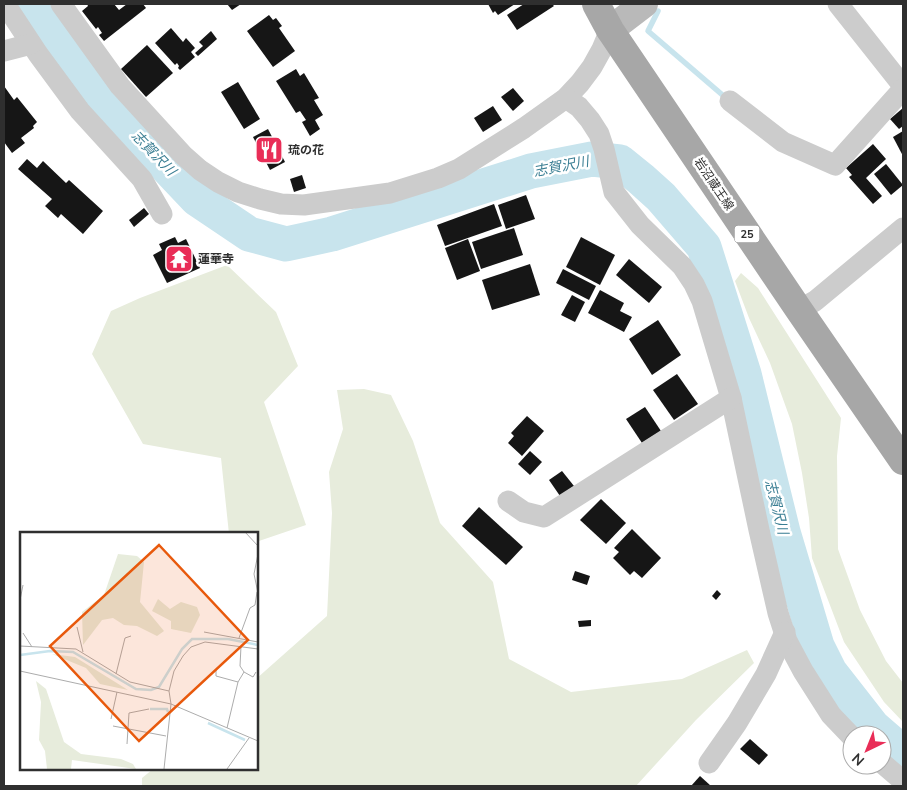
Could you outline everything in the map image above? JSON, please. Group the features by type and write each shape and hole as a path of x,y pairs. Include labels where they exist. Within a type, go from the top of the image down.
{"main road":[{"name":"岩沼蔵王線","path":"596,4 610,30 798,310 903,461"}],"street":[{"path":"5,4 31,44 80,111 142,180 162,214"},
{"path":"61,4 120,86 183,156 218,182 238,192 281,204 304,205 390,193 438,178 459,169 524,128 566,98 592,66 610,30 644,4"},
{"path":"730,101 783,142 835,164 903,88 838,4"},
{"path":"4,51 31,44"},
{"path":"566,98 580,107 599,134 614,192 640,224 682,266 702,301 731,398 778,613 787,641 830,715 842,726"},
{"path":"798,310 815,302 903,228"},
{"path":"508,500 524,512 544,517 731,398"},
{"path":"709,763 738,723 766,674 785,632"},
{"path":"892,771 903,780"}],"green space":[{"path":"227,265 276,312 298,366 264,402 306,525 258,541 258,532 229,532 221,458 143,444 92,354 111,311"},
{"path":"741,273 758,288 841,418 837,456 838,549 860,610 886,661 903,683 903,722 884,702 844,642 812,558 809,518 792,424 770,363 749,318 735,281"},
{"path":"364,389 391,395 413,441 440,523 493,582 509,659 571,692 682,679 747,650 754,663 696,720 636,786 142,786 142,778 152,770 258,770 258,677 327,616 332,513 329,472 343,429 337,390"}],"building":[{"path":"87,4 114,4 119,10 127,4 143,4 146,8 104,41 99,35 102,33 98,27 96,29 82,11 88,6"},
{"path":"227,4 241,4 232,10"},
{"path":"488,4 515,4 498,15 495,11 493,13"},
{"path":"524,4 552,4 554,6 517,30 507,15"},
{"path":"269,15 273,20 276,18 282,26 279,28 295,51 273,67 247,31"},
{"path":"171,28 183,42 186,38 195,48 191,52 195,57 180,70 177,63 175,65 155,43"},
{"path":"211,31 217,39 198,56 195,53 203,46 199,42"},
{"path":"147,45 173,73 146,97 121,69"},
{"path":"296,69 300,76 304,73 319,98 314,100 323,115 315,120 320,129 310,136 302,122 306,120 300,111 296,113 276,81"},
{"path":"238,82 260,119 244,129 221,92"},
{"path":"4,86 14,100 17,97 37,122 33,126 34,128 21,138 25,143 12,153 4,142"},
{"path":"513,88 524,101 513,111 501,97"},
{"path":"493,106 502,120 483,132 474,118"},
{"path":"903,108 903,126 899,129 890,119"},
{"name":"琉の花","path":"268,129 285,162 270,170 253,137"},
{"path":"903,131 903,156 893,137"},
{"path":"873,144 886,159 866,178 882,196 873,204 849,177 852,175 846,168"},
{"path":"27,159 37,168 43,161 66,183 69,180 103,211 83,234 61,214 58,218 45,206 52,199 18,169"},
{"path":"886,164 903,185 891,195 874,174"},
{"path":"302,175 306,188 294,192 290,179"},
{"path":"526,195 535,219 506,229 498,205"},
{"path":"494,204 502,226 445,246 437,225"},
{"path":"144,208 149,214 134,227 129,220"},
{"path":"514,228 523,255 481,269 472,242"},
{"path":"175,237 178,243 186,239 200,268 167,283 153,255 162,250 159,244"},
{"path":"581,237 615,255 600,285 566,267"},
{"path":"468,239 480,271 457,280 445,248"},
{"path":"629,259 662,287 649,303 616,275"},
{"path":"530,264 540,295 492,310 482,280"},
{"path":"563,269 596,286 589,300 556,283"},
{"path":"600,290 624,303 620,311 632,317 624,332 588,313"},
{"path":"572,295 585,302 575,322 561,315"},
{"path":"658,320 681,355 652,375 629,339"},
{"path":"677,374 698,404 674,420 653,390"},
{"path":"645,407 661,431 642,443 626,419"},
{"path":"527,416 544,431 522,456 508,443 514,436 511,433"},
{"path":"530,451 542,462 530,475 518,464"},
{"path":"562,471 574,486 560,496 549,480"},
{"path":"601,499 626,523 606,544 580,520"},
{"path":"479,507 523,547 506,565 462,526"},
{"path":"632,529 661,558 642,578 634,571 630,575 613,558 619,552 614,548"},
{"path":"575,571 590,576 587,585 572,580"},
{"path":"717,590 721,594 716,600 712,596"},
{"path":"591,620 591,626 579,627 578,621"},
{"path":"750,739 768,755 759,765 740,749"},
{"path":"700,776 711,786 691,786"}],"waterway":[{"name":"志賀沢川","path":"31,4 90,86 197,199 249,234 286,244 332,234 531,171 592,159 620,162 641,179 661,197 704,247 744,374 783,532 817,646 830,672 873,727 903,753"},
{"path":"658,11 648,31 726,98"}],"place":[{"name":"琉の花","path":"269,150"},
{"name":"蓮華寺","path":"179,259"}]}
